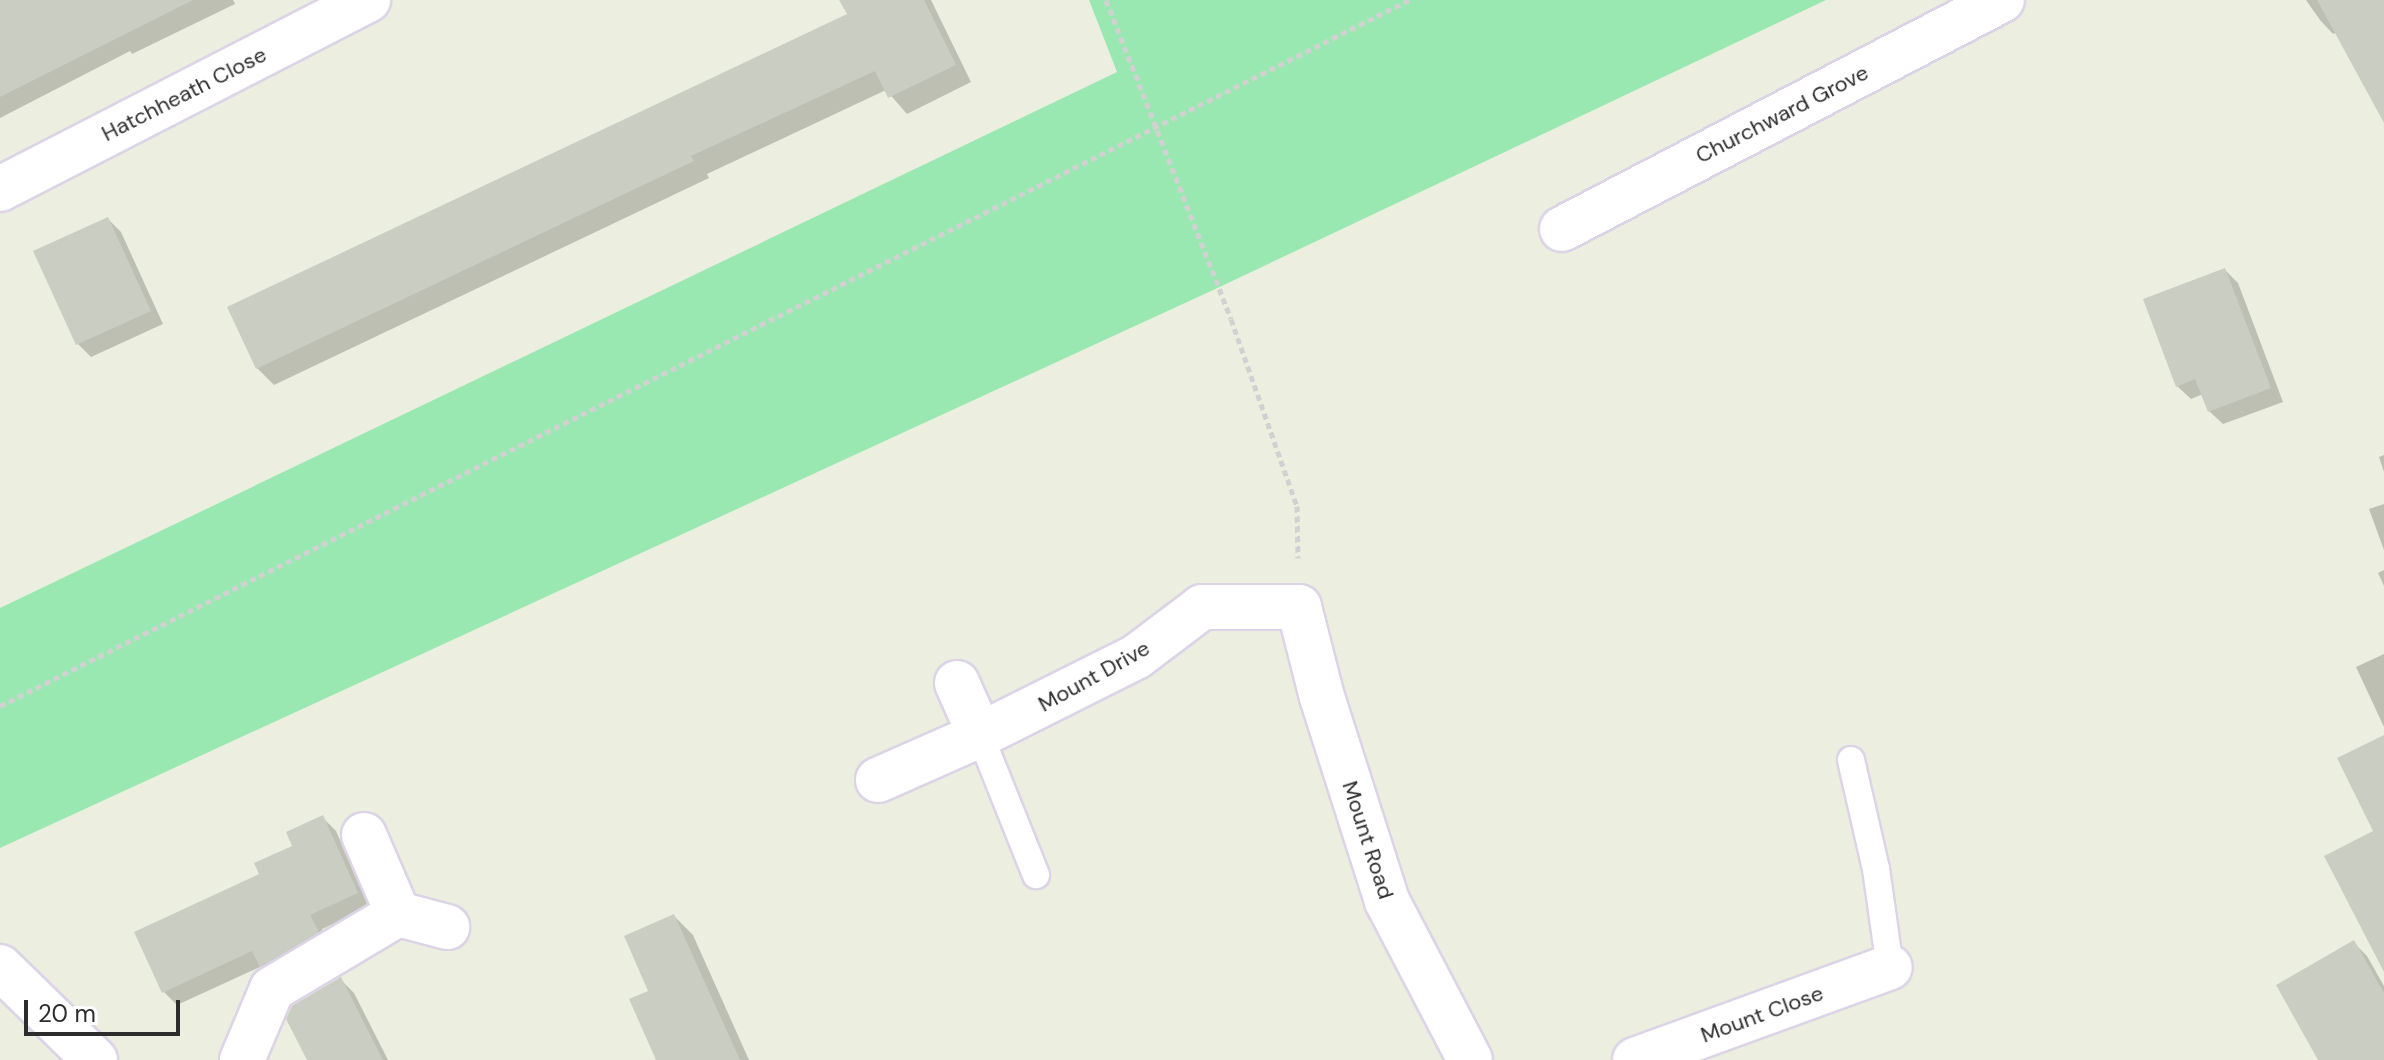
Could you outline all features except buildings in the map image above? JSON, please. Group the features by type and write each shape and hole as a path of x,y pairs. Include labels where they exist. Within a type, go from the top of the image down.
{"street":[{"name":"Hatchheath Close","path":"0,189 368,0"},
{"name":"Churchward Grove","path":"1562,229 2002,0"},
{"name":"Mount Drive","path":"878,780 980,735 1136,657 1202,607 1299,607"},
{"name":"Mount Road","path":"1299,607 1322,697 1387,901 1470,1060"},
{"path":"957,683 980,735"},
{"path":"364,835 398,914"},
{"path":"242,1060 272,989 398,914 447,927"},
{"path":"0,967 95,1060"},
{"name":"Mount Close","path":"1635,1060 1890,967"}],"lane":[{"path":"980,735 1036,875"},
{"path":"1851,760 1876,869 1890,967"}],"path":[{"path":"1106,0 1231,319 1297,506 1299,607"},
{"path":"0,706 1409,0"}],"green space":[{"path":"1089,0 1826,0 1211,291 0,848 0,608 1117,72"}]}
